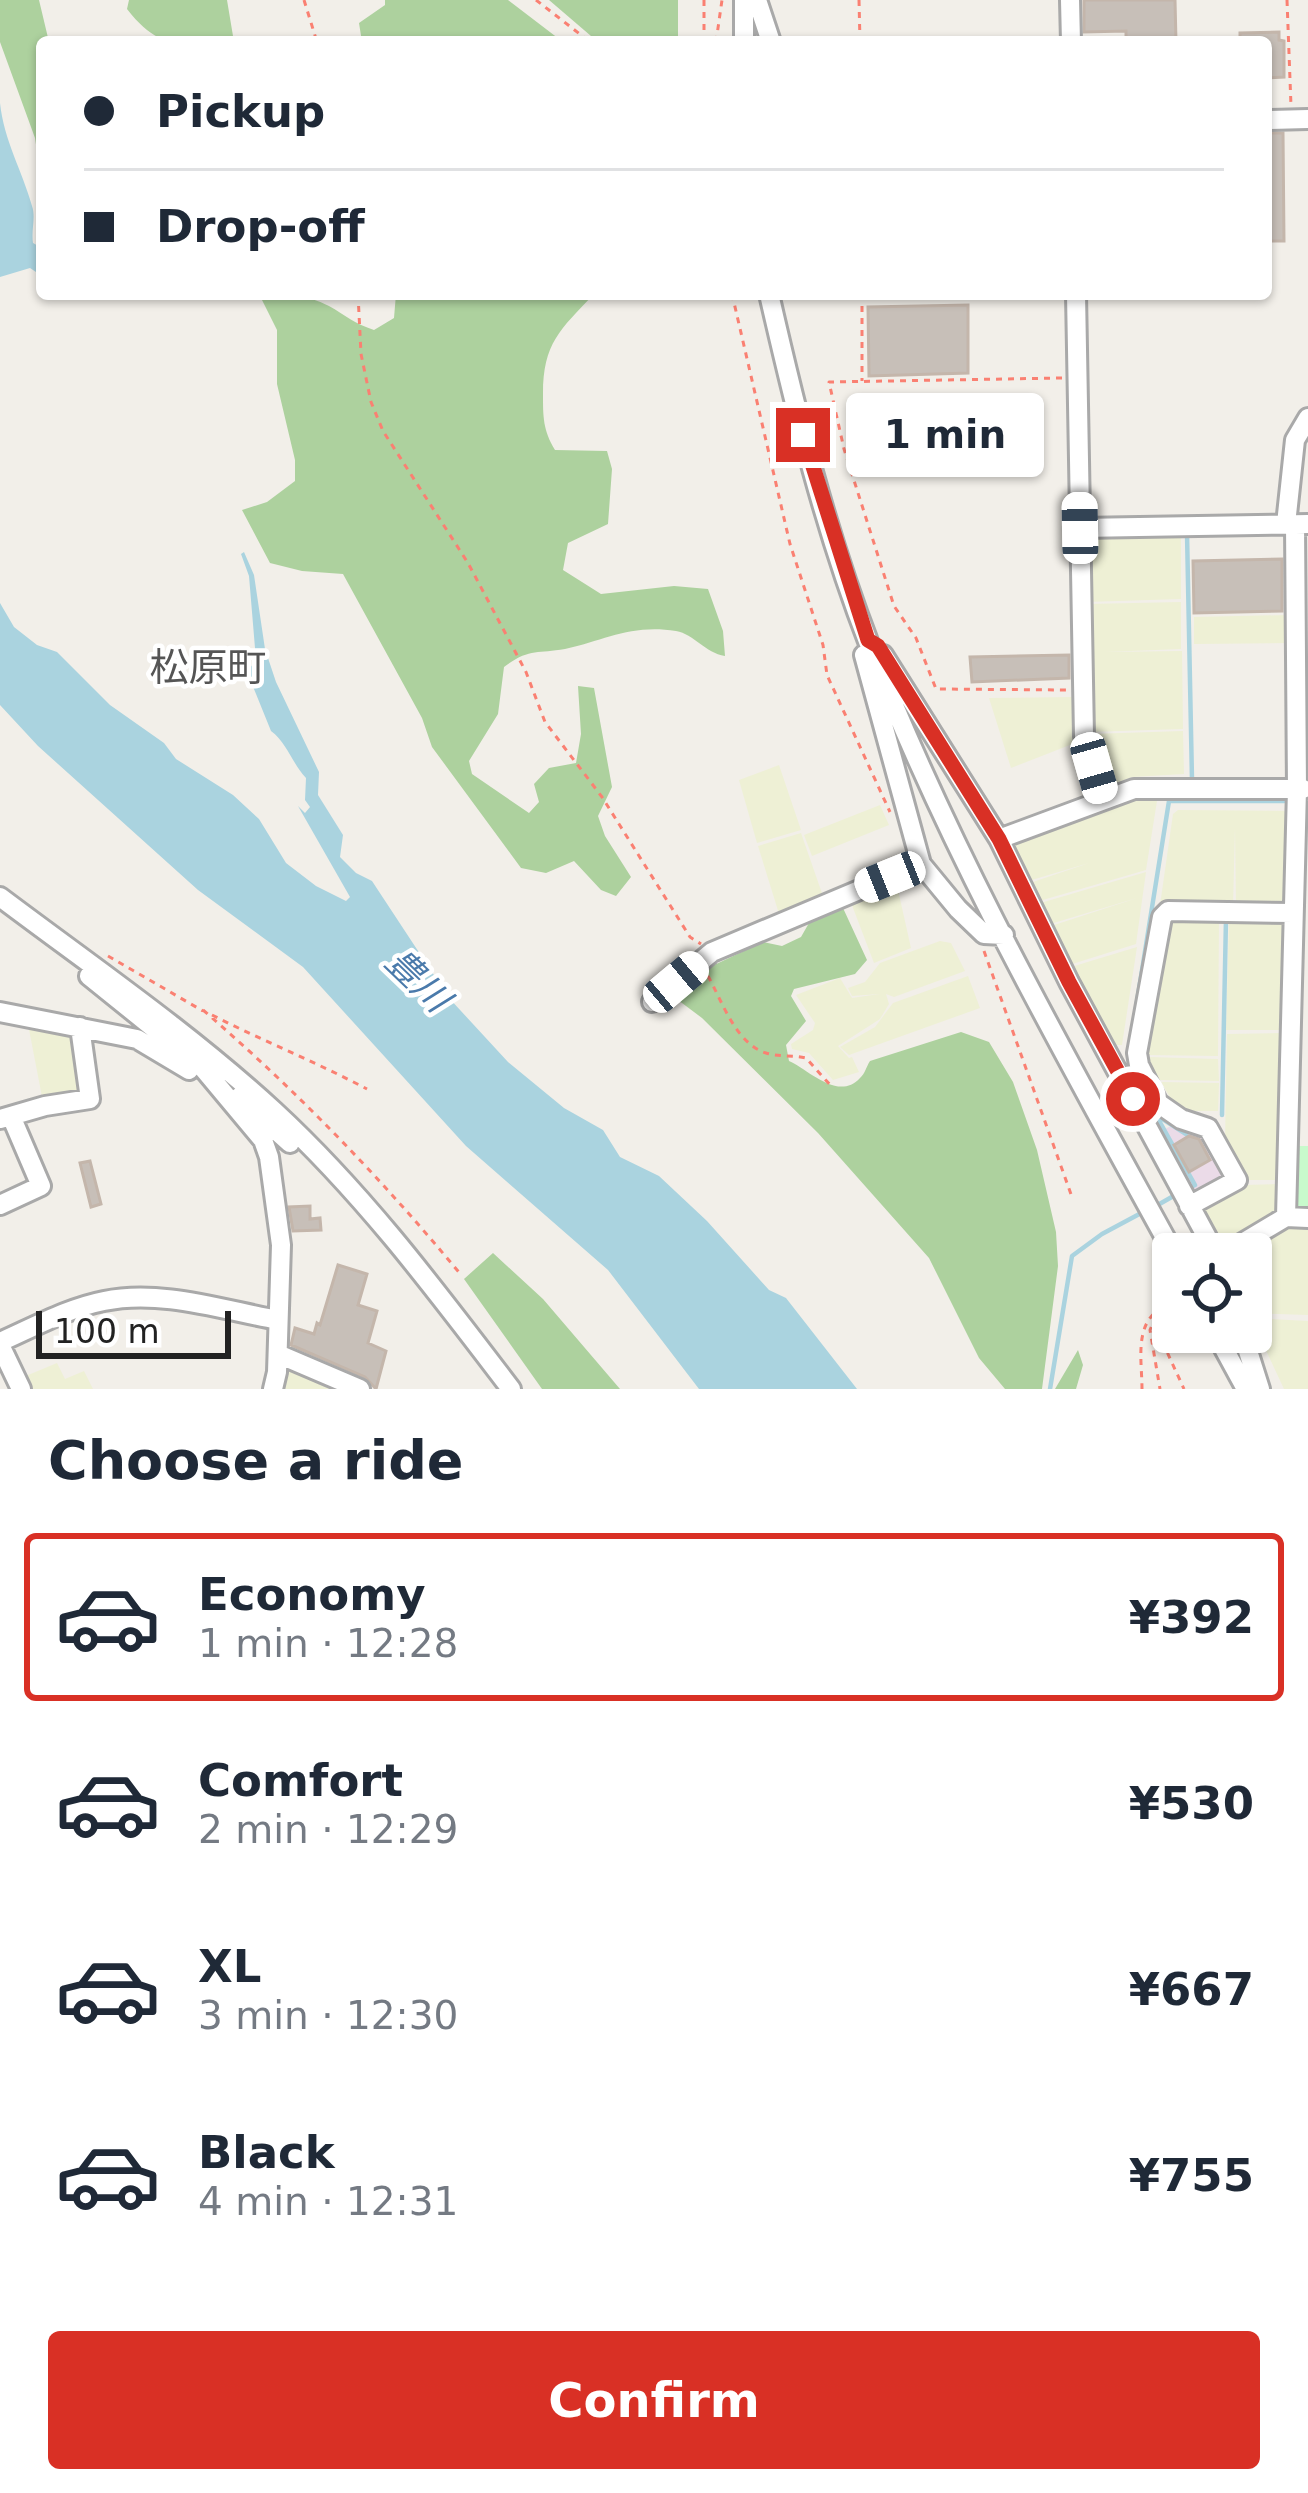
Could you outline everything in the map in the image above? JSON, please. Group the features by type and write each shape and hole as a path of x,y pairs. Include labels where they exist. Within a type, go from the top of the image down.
{"street":[{"path":"744,0 744,36"},
{"path":"757,0 769,36"},
{"path":"1070,0 1071,36"},
{"path":"770,300 814,475 868,640 994,934 1162,1233"},
{"path":"1076,300 1084,736 1103,800"},
{"path":"1286,1217 1299,794 1295,440 1308,418"},
{"path":"1080,528 1296,524"},
{"path":"868,640 878,646 999,839 1069,982 1158,1103 1181,1119 1208,1128 1237,1180 1184,1196"},
{"path":"868,640 863,650 866,668 921,864 958,909 994,934"},
{"path":"999,839 1134,789 1299,794"},
{"path":"652,1002 706,957 921,864"},
{"path":"0,897 152,1006 277,1113 392,1233 512,1389"},
{"path":"1207,1233 1184,1196 1125,1054 1162,917 1168,911 1293,913"},
{"path":"59,942 66,956 202,1067 263,1140 281,1245 273,1389"},
{"path":"0,1012 152,1046 239,1098 334,1186 358,1198"},
{"path":"0,1204 40,1186 6,1118 90,1099 80,1027"},
{"path":"1257,1233 1286,1217 1308,1218"},
{"path":"21,1389 0,1343 81,1307 119,1298 163,1299 278,1320"},
{"path":"1226,1353 1246,1389"},
{"path":"1248,1353 1260,1389"},
{"path":"278,1354 360,1389"}],"path":[{"path":"304,0 315,36"},
{"path":"536,0 582,36"},
{"path":"704,0 704,36"},
{"path":"717,36 722,0"},
{"path":"859,0 860,36"},
{"path":"1287,0 1300,119"},
{"path":"358,300 361,354 382,431 468,563 526,672 545,722 602,797 706,957 744,1037 761,1052 806,1058 832,1087"},
{"path":"733,300 790,544 823,645 827,675 890,812"},
{"path":"862,300 862,381"},
{"path":"1077,377 829,382 894,606 916,638 936,689 1082,689"},
{"path":"994,934 986,964 1072,1197"},
{"path":"101,952 256,1038 309,1058 367,1089"},
{"path":"203,1010 289,1084 462,1276"},
{"path":"1142,1389 1142,1329 1152,1313"},
{"path":"1154,1353 1160,1389"},
{"path":"1168,1353 1184,1389"}],"shaded area":[{"path":"1173,1125 1195,1126 1205,1132 1229,1178 1196,1196 1161,1131"}],"green space":[{"path":"0,0 39,0 48,36 36,36 36,145 35,138 0,42"},
{"path":"129,0 227,0 233,36 157,36 127,9"},
{"path":"385,0 508,0 555,36 361,36 359,23 385,5"},
{"path":"549,0 678,0 678,36 591,36"},
{"path":"262,300 314,300 374,330 394,318 396,300 588,300 550,349 544,377 544,423 555,450 607,451 612,469 608,524 568,543 563,570 601,594 674,586 708,589 723,631 725,656 682,633 660,629 520,657 504,667 498,714 469,761 472,774 529,813 539,802 534,784 549,768 576,763 581,734 578,686 594,688 612,787 598,816 631,877 616,896 601,890 574,861 546,873 521,868 432,747 422,718 343,574 270,563 242,510 267,502 295,481 295,460 277,384 277,330"},
{"path":"1181,532 1181,599 1086,602 1086,533"},
{"path":"1181,602 1181,649 1105,652 1182,651 1183,729 1089,732 1086,604"},
{"path":"1288,615 1289,643 1194,644 1194,617"},
{"path":"1073,697 1075,743 1011,768 989,698"},
{"path":"1183,731 1184,774 1132,777 1104,788 1090,734"},
{"path":"779,765 801,830 757,843 739,780"},
{"path":"1154,797 1146,870 1036,902 1027,884 1089,863 1025,882 1008,843 1134,798"},
{"path":"880,805 889,825 812,856 804,835"},
{"path":"1178,810 1292,811 1288,907 1236,907 1235,828 1233,907 1160,905 1173,814"},
{"path":"801,833 824,899 780,917 758,846"},
{"path":"1146,872 1136,944 1069,965 1048,927 1137,898 1047,925 1037,904"},
{"path":"896,881 911,948 874,963 850,900"},
{"path":"843,908 867,960 855,974 794,989 791,996 806,1021 786,1045 789,1061 823,1082 842,1087 860,1078 870,1061 961,1032 989,1042 1013,1082 1037,1150 1056,1232 1058,1266 1042,1389 1005,1389 979,1358 929,1258 818,1133 678,1000 664,981 680,967 712,966 763,942 782,946 801,937 820,913"},
{"path":"1219,919 1218,1056 1147,1055 1165,921"},
{"path":"1229,921 1288,922 1282,1030 1226,1030"},
{"path":"940,941 951,943 965,971 894,997 886,994 889,1004 880,1019 838,1046 852,1057 859,1072 833,1080 809,1053 792,1049 791,1044 813,1030 815,1023 796,995 840,978 852,998 879,994 852,996 848,988 865,982 880,963"},
{"path":"1137,947 1122,1045 1111,1045 1071,967"},
{"path":"968,976 980,1008 849,1055 840,1047 875,1027 893,1003"},
{"path":"27,1019 77,1031 86,1094 43,1102"},
{"path":"1282,1033 1278,1180 1244,1180 1225,1141 1227,1034"},
{"path":"1148,1057 1218,1059 1219,1081 1159,1080 1147,1064"},
{"path":"1161,1082 1219,1083 1218,1111 1178,1111"},
{"path":"1291,1146 1308,1146 1308,1213 1289,1213"},
{"path":"1280,1184 1279,1214 1250,1233 1210,1233 1197,1210 1244,1185"},
{"path":"1285,1226 1308,1228 1308,1315 1272,1314 1272,1233"},
{"path":"493,1253 543,1299 620,1389 542,1389 464,1279"},
{"path":"1272,1319 1308,1321 1308,1389 1284,1389 1267,1353 1272,1353"},
{"path":"1078,1350 1083,1365 1076,1389 1055,1389"},
{"path":"285,1359 350,1389 279,1389"},
{"path":"57,1363 65,1379 84,1371 93,1389 26,1389 21,1378"}],"water":[{"path":"0,103 33,210 36,272 30,268 0,277"},
{"name":"豊川","path":"244,552 254,575 265,649 276,682 319,772 318,795 343,835 340,857 372,881 449,998 508,1062 564,1108 603,1130 620,1157 659,1176 769,1290 786,1298 857,1389 699,1389 608,1270 466,1146 303,967 198,890 38,746 0,705 0,603 14,627 37,645 57,652 110,705 164,743 176,759 233,795 259,819 286,863 346,901 350,897 298,806 305,813 310,807 305,800 306,778 271,731 239,652 257,672"}],"building":[{"path":"1084,0 1175,0 1176,36 1084,32"},
{"path":"1279,32 1279,40 1284,41 1284,77 1272,78 1272,36 1240,33"},
{"path":"1272,133 1283,133 1284,241 1272,241"},
{"path":"968,305 968,373 869,376 868,307"},
{"path":"1282,559 1282,611 1194,613 1193,561"},
{"path":"1069,655 1069,678 972,682 970,657"},
{"path":"1189,1136 1199,1139 1210,1160 1189,1172 1174,1145"},
{"path":"90,1161 101,1204 91,1207 80,1163"},
{"path":"310,1206 310,1219 320,1218 321,1230 293,1231 289,1207"},
{"path":"338,1265 367,1274 358,1305 377,1311 368,1343 386,1351 376,1389 365,1377 291,1345 295,1328 314,1334 317,1323 320,1325"}],"waterway":[{"path":"1138,780 1192,780 1187,533"},
{"path":"1135,1014 1169,801 1290,801"},
{"path":"1222,1115 1226,919"},
{"path":"1152,1108 1195,1185 1187,1189"},
{"path":"1161,1118 1186,1134"},
{"path":"1156,1206 1177,1194"},
{"path":"1050,1389 1072,1256 1145,1211"}],"district":[{"name":"松原町","path":"208,667"}],"route":[{"path":"803,435 868,640 878,646 999,839 1133,1099"}]}
